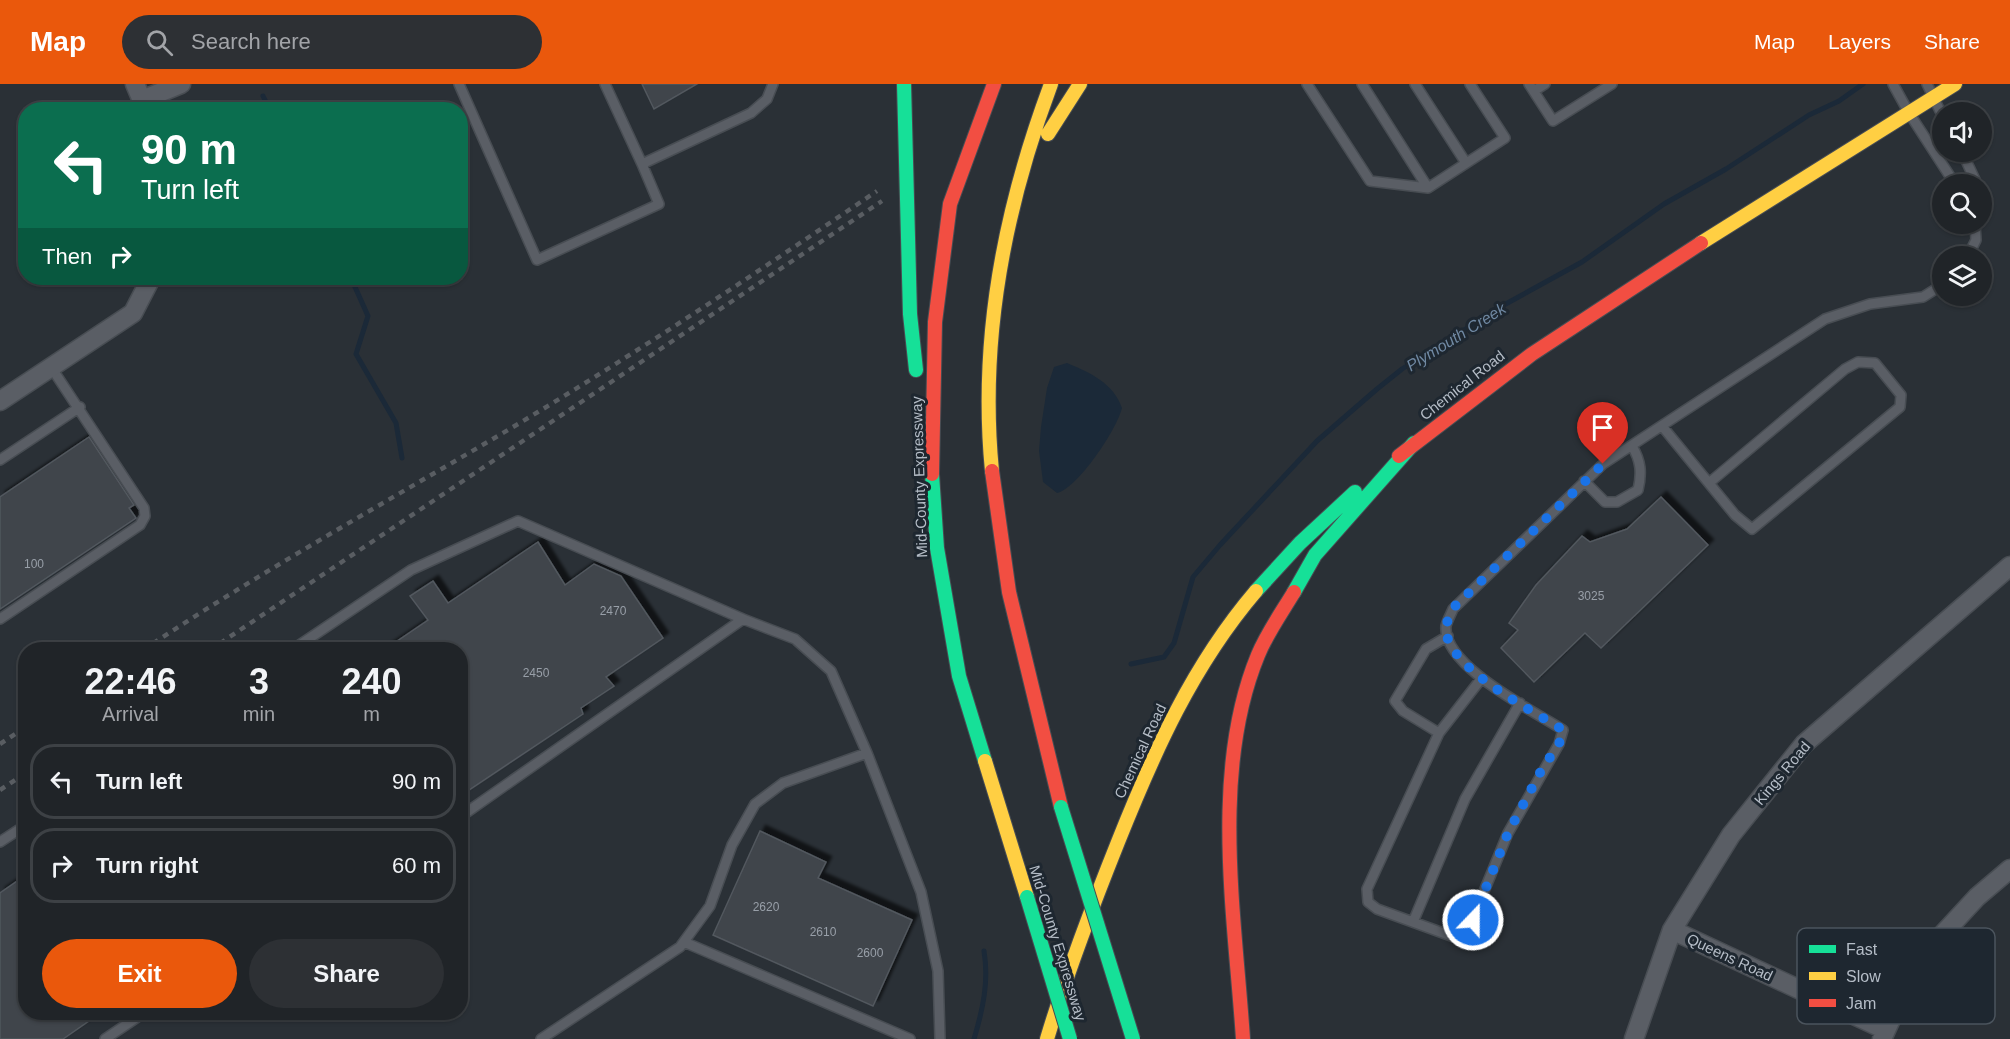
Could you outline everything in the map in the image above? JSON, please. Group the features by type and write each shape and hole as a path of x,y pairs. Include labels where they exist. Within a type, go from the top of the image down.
{"main road":[{"path":"904,84 910,314 919,392 932,467"},
{"name":"Mid-County Expressway","path":"994,84 950,204 935,321 932,467 937,548 959,676 1068,1039"},
{"path":"1052,84 1016,194 999,279 988,402 991,463 1007,574 1020,640 1061,807 1133,1039"},
{"path":"1016,194 1050,130 1080,84"},
{"name":"Chemical Road","path":"1047,1039 1071,960 1169,723 1222,635 1290,551 1332,511 1508,369 1611,300 1955,84"},
{"path":"1243,1039 1228,806 1236,733 1258,655 1286,602 1315,555 1414,443"},
{"name":"Chemical Road","path":"1068,1039 1076,991 1119,840"}],"street":[{"path":"141,98 180,84"},
{"path":"0,401 133,313 147,285"},
{"name":"Kings Road","path":"1635,1039 1672,930 1731,835 1804,744 2010,566"},
{"path":"1948,928 1977,897 2010,869"},
{"name":"Queens Road","path":"1672,930 1797,992"},
{"name":"Queens Road","path":"1862,1024 1884,1035"}],"lane":[{"path":"459,84 467,102"},
{"path":"468,104 537,260 659,204 605,84"},
{"path":"642,164 751,113 767,99 773,84"},
{"path":"1307,84 1370,181 1428,188 1505,138 1470,84"},
{"path":"1362,84 1428,188"},
{"path":"1415,84 1466,163"},
{"path":"1545,84 1532,88 1553,121 1612,84"},
{"path":"1927,84 1936,102"},
{"path":"1894,86 1949,174"},
{"path":"1481,679 1439,733 1367,889 1368,902 1377,909 1454,937 1466,936 1508,833 1542,769 1559,744 1563,730 1481,679 1451,647 1446,627 1452,609 1603,464 1825,319 1870,304 1923,297 1932,291"},
{"path":"1662,426 1735,515 1752,529 1900,407 1901,395 1875,363 1858,362 1845,369 1709,483"},
{"path":"0,619 141,525 145,516 144,508 80,407 51,367"},
{"path":"0,460 80,407"},
{"path":"1584,482 1605,502 1617,502 1638,490 1641,476 1639,458 1632,446"},
{"path":"304,642 411,570 518,521 743,619 795,639 831,671 867,753 921,892 938,971 940,1039"},
{"path":"468,811 743,619"},
{"path":"1439,733 1403,711 1395,701 1426,649 1448,636"},
{"path":"1413,922 1465,799 1520,703"},
{"path":"541,1039 680,947 710,906 732,845 755,804 783,783 867,753"},
{"path":"0,842 18,830"},
{"path":"684,942 910,1039"},
{"path":"105,1039 133,1020"}],"water":[{"path":"1067,363 1093,375 1107,385 1122,408 1113,429 1096,456 1075,481 1057,493 1043,482 1039,451 1047,388 1054,367"}],"building":[{"path":"642,84 697,84 654,109"},
{"path":"89,437 134,505 129,508 136,518 0,609 0,497"},
{"path":"1661,497 1708,545 1601,648 1585,633 1534,682 1501,648 1518,630 1509,623 1536,585 1582,536 1590,542 1627,529"},
{"path":"538,542 565,585 594,564 621,576 663,638 606,677 614,686 581,708 583,714 468,791 468,642 396,642 428,620 410,596 433,581 448,603"},
{"path":"760,831 826,862 818,878 912,920 873,1006 713,935"},
{"path":"18,881 18,1020 90,1020 63,1039 0,1039 0,893"}],"waterway":[{"name":"Plymouth Creek","path":"1131,664 1164,657 1174,643 1193,577 1317,441 1402,369 1502,306 1582,262 1664,204 1726,169 1809,115 1839,101 1863,84"},
{"path":"263,96 266,102"},
{"path":"354,285 368,316 356,354 396,423 402,458"},
{"name":"Plymouth Creek","path":"974,1039 984,995 986,973 984,951"}],"railway":[{"path":"155,642 279,565 602,373 877,191"},
{"path":"222,642 882,201"},
{"path":"0,744 18,732"},
{"path":"0,790 18,778"}],"traffic: fast":[{"path":"904,84 910,314 916,370"},
{"path":"1294,592 1315,555 1414,443"},
{"path":"932,474 937,548 959,676 985,761"},
{"path":"1256,591 1300,543 1355,492"},
{"path":"1061,807 1133,1039"},
{"path":"1027,897 1070,1039"}],"traffic: slow":[{"path":"992,471 989,372 999,274 1021,178 1051,84"},
{"path":"1048,134 1080,84"},
{"path":"1701,243 1955,84"},
{"path":"1047,1039 1071,964 1146,775 1176,711 1212,649 1256,591"},
{"path":"985,761 1027,897"}],"traffic: jam":[{"path":"932,474 935,322 950,204 994,84"},
{"path":"1399,456 1532,354 1701,243"},
{"path":"992,471 1009,592 1061,807"},
{"path":"1243,1039 1230,845 1230,795 1234,747 1243,700 1258,655 1294,592"}],"route":[{"path":"1473,920 1508,833 1542,769 1559,744 1563,730 1481,679 1451,647 1446,627 1452,609 1541,521 1603,464"}]}
